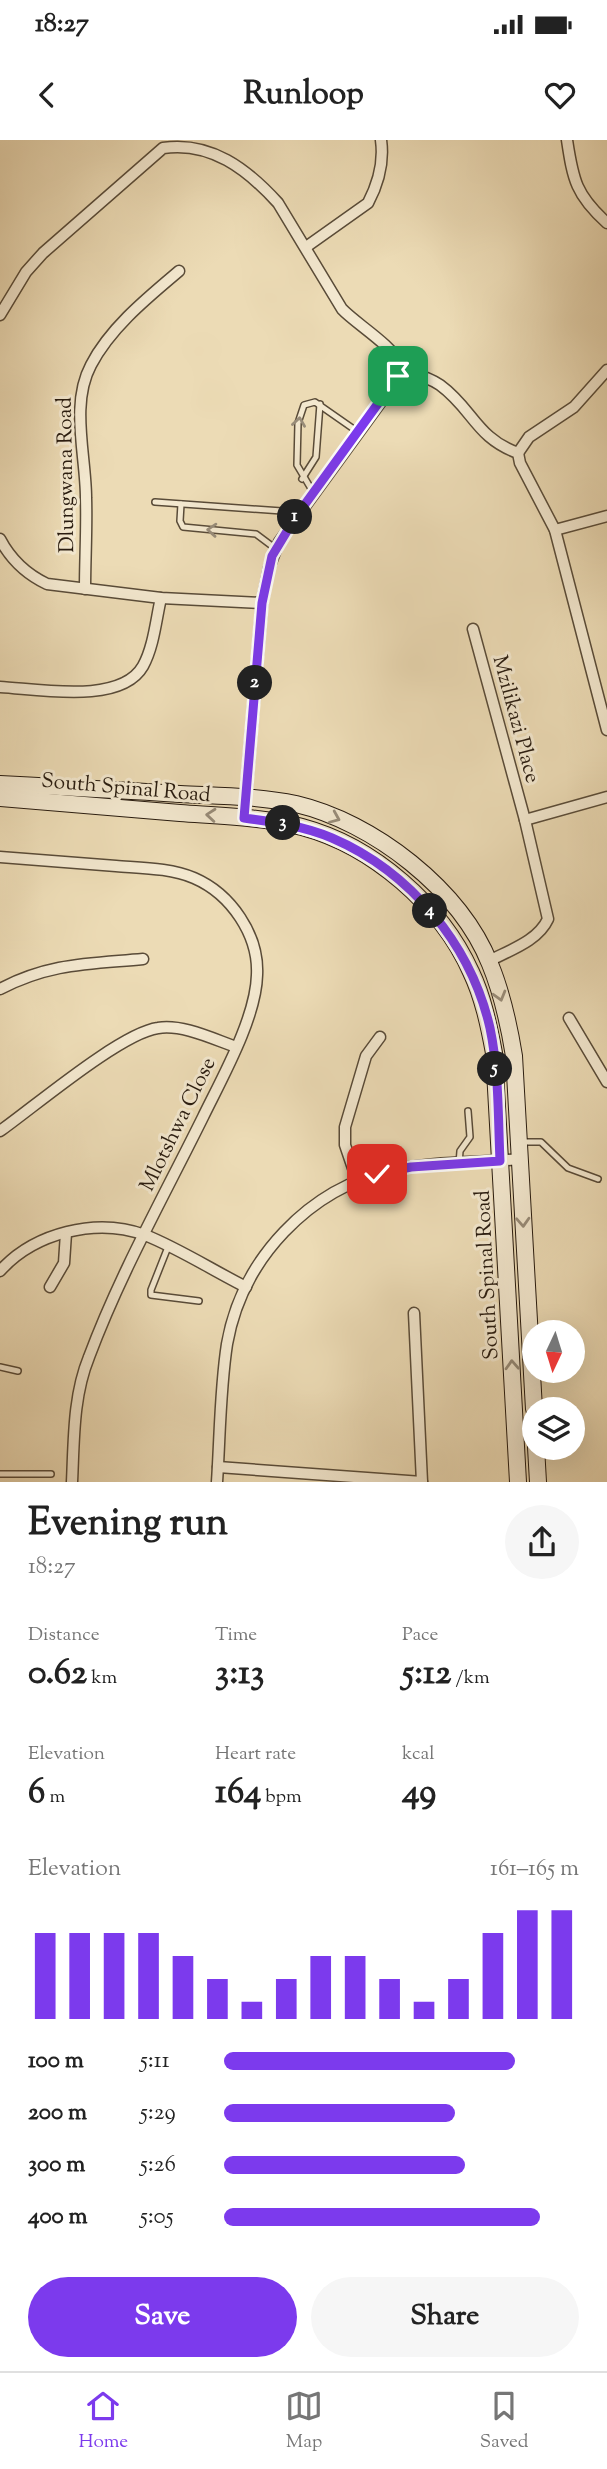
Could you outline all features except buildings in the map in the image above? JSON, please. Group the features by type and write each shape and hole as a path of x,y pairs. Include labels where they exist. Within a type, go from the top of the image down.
{"street":[{"path":"306,247 368,203 374,192 382,161 381,140"},
{"path":"567,140 576,187 587,204 607,223"},
{"path":"0,315 26,272 43,253 160,144 195,147 231,162 252,176 278,202 342,309 399,362 400,369 394,384 313,492 276,549 262,603 244,818"},
{"name":"Dlungwana Road","path":"85,589 86,498 81,401 84,381 103,346 179,271"},
{"path":"400,369 440,385 462,406 483,434 496,444 518,453"},
{"path":"607,370 574,407 529,437 518,453 520,463 555,530 607,730"},
{"path":"555,530 607,516"},
{"path":"0,538 16,563 32,577 47,584 161,598 262,603"},
{"path":"0,687 95,691 113,688 130,680 142,666 161,598"},
{"name":"Mzilikazi Place","path":"473,629 525,820 548,919 530,940 489,961"},
{"name":"South Spinal Road","path":"0,784 246,797 296,804 357,827 392,849 432,881 461,917 489,961 512,1045 533,1397"},
{"path":"525,820 607,797"},
{"name":"South Spinal Road","path":"0,798 244,818 304,828 362,853 414,893 452,937 471,972 490,1028 518,1482"},
{"path":"0,857 153,869 193,878 212,887 237,912 257,958 258,974 253,1003 236,1047"},
{"path":"0,989 25,976 52,968 143,959"},
{"path":"569,1018 607,1082"},
{"name":"Mlotshwa Close","path":"0,1131 114,1048 148,1030 172,1028 236,1047 99,1331 82,1376 72,1482"},
{"path":"357,1180 344,1136 347,1115 366,1056 380,1037"},
{"path":"217,1482 228,1345 246,1287 272,1246 298,1217 315,1203 357,1180 395,1170 520,1159"},
{"path":"0,1271 19,1253 66,1233 93,1228 144,1235 246,1287"},
{"path":"50,1287 64,1263 66,1233"},
{"path":"218,1467 325,1477 422,1482 414,1313"},
{"path":"537,1460 538,1482"}],"lane":[{"path":"313,492 302,479 297,466 300,414 306,403 320,404 358,432"},
{"path":"302,479 316,457 320,404"},
{"path":"155,502 282,511 295,518"},
{"path":"181,504 180,521 183,527 256,534 276,549"},
{"path":"459,1164 460,1151 470,1137 468,1111"},
{"path":"519,1142 541,1142 568,1168 598,1179"},
{"path":"168,1248 151,1295 199,1301"},
{"path":"0,1367 18,1371"},
{"path":"0,1474 51,1474"}],"route":[{"path":"377,1174 411,1167 500,1161 494,1054 490,1028 471,972 452,937 414,893 362,853 304,828 244,818 262,603 272,556 313,492 398,376"}]}
